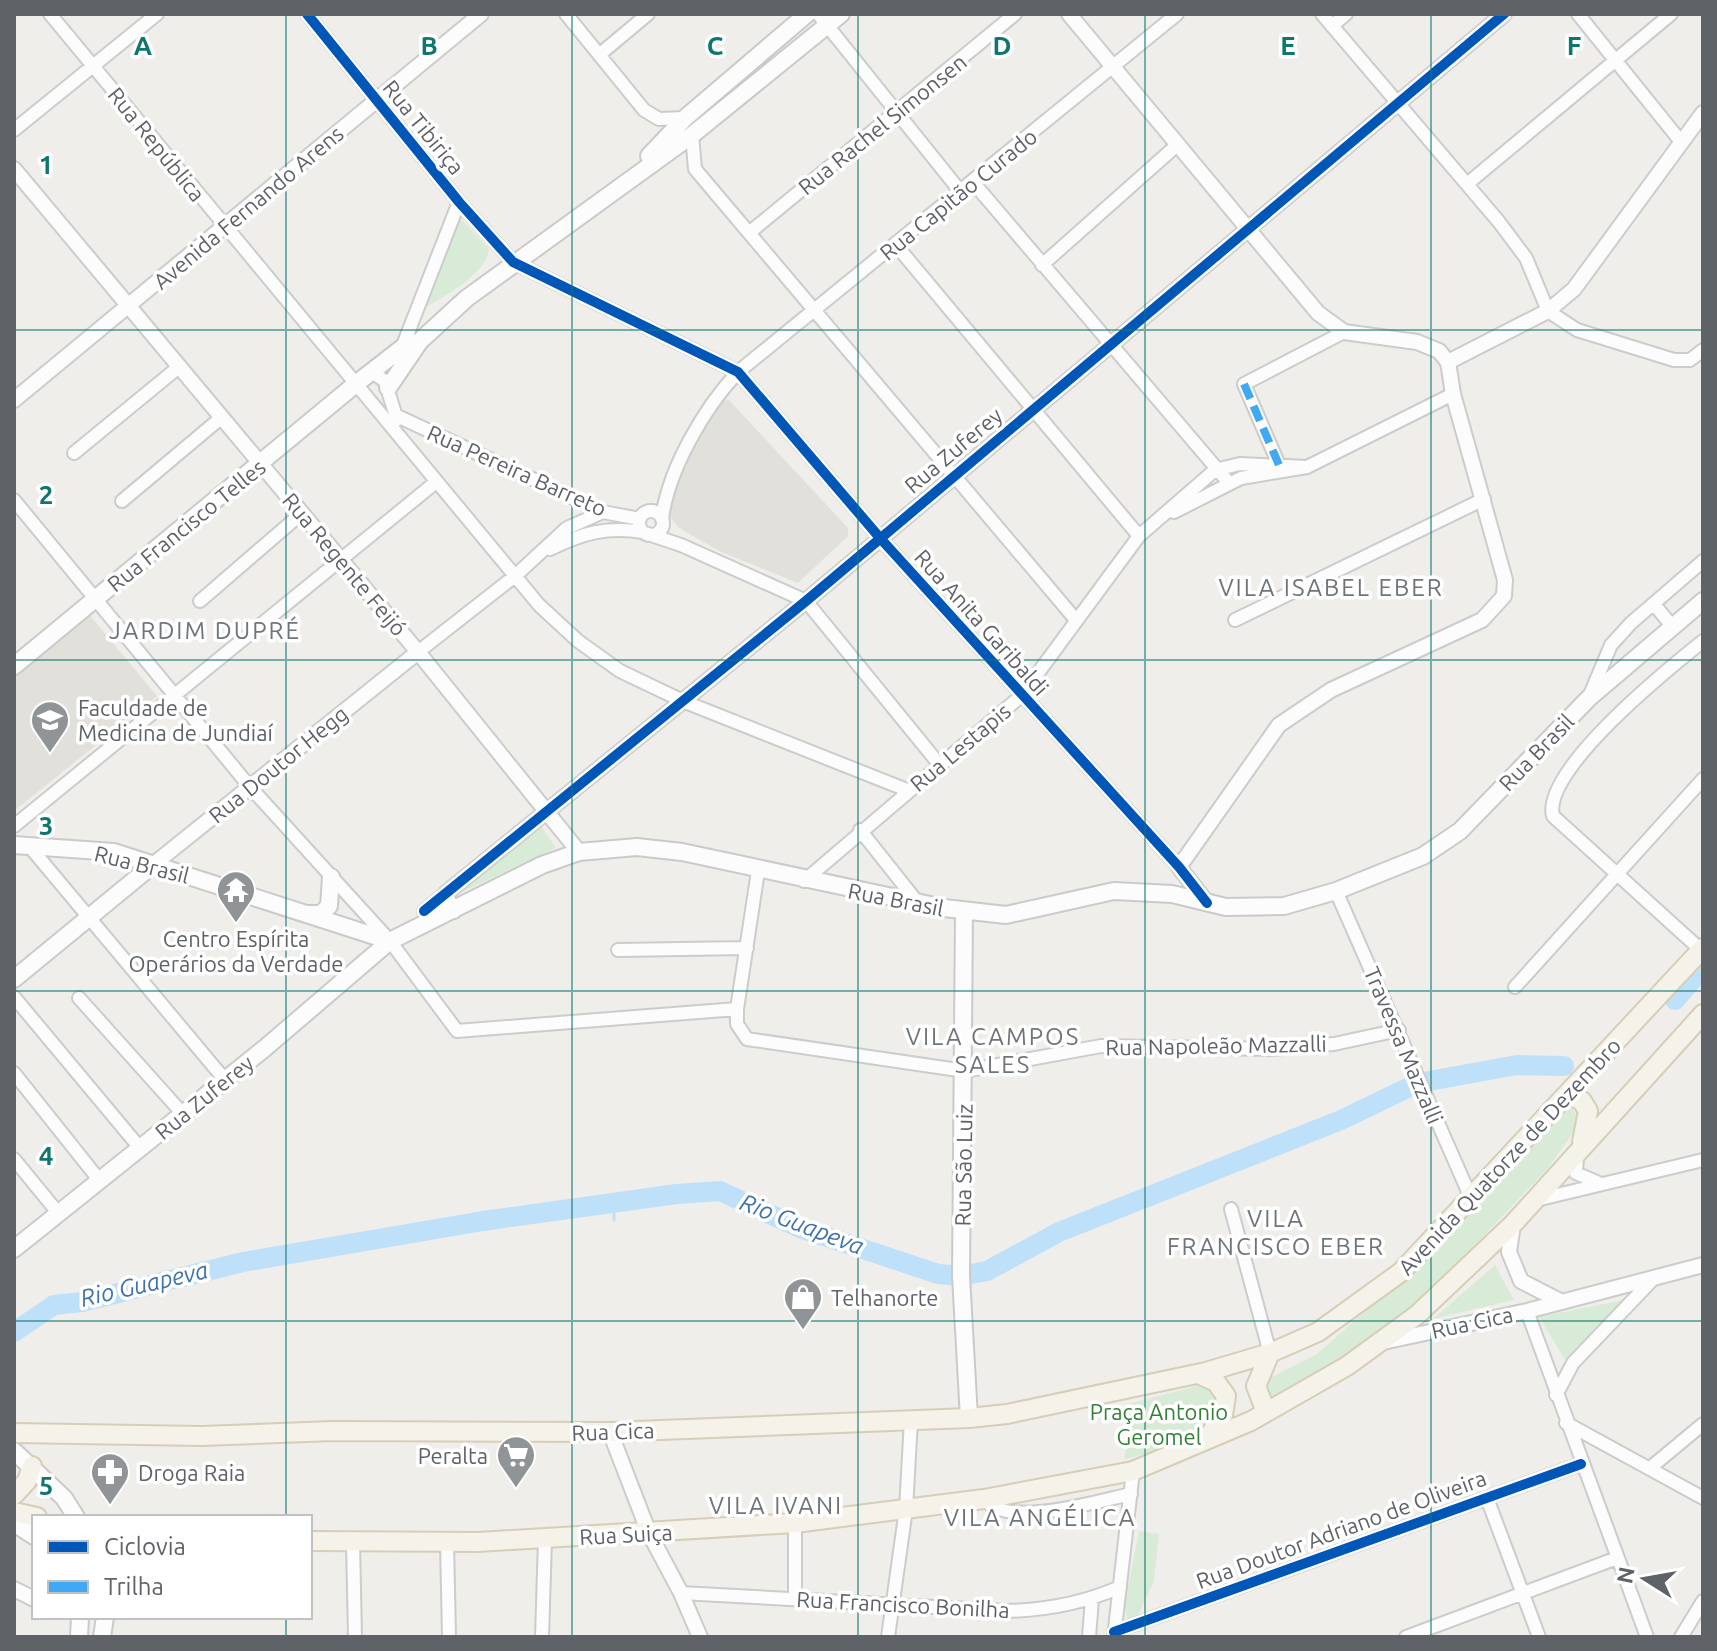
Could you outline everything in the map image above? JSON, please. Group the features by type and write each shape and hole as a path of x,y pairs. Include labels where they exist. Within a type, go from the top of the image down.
{"main road":[{"path":"625,181 685,118 807,14"},
{"path":"388,390 420,341 513,262 692,135 829,18"},
{"path":"685,118 692,135"},
{"name":"Rua Francisco Telles","path":"14,666 357,383 402,348 420,341"},
{"name":"Rua Brasil","path":"22,846 114,852 390,941 542,865 579,852 637,847 682,852 804,881 964,912 1006,915 1114,891 1172,894 1207,903 1248,908 1284,906 1336,891 1423,856 1460,831 1589,698 1671,625 1703,601"},
{"name":"Rua Doutor Hegg","path":"14,979 154,864"},
{"path":"307,914 321,914 329,906 331,877"},
{"name":"Rua São Luiz","path":"964,912 961,1263 969,1418"},
{"name":"Rua Zuferey","path":"14,1249 225,1080 390,941"},
{"name":"Avenida Quatorze de Dezembro","path":"1202,1373 1270,1353 1318,1332 1365,1301 1401,1272 1702,949"},
{"name":"Avenida Quatorze de Dezembro","path":"1212,1439 1266,1412 1383,1342 1417,1315 1513,1224 1703,1014"},
{"path":"1569,1095 1582,1101 1588,1111 1588,1124 1580,1148"},
{"path":"1266,1412 1256,1386 1270,1353"},
{"path":"1202,1373 1216,1382 1226,1396 1223,1415 1212,1439"},
{"name":"Rua Cica","path":"14,1433 202,1436 333,1431 610,1432 969,1418 1007,1414 1202,1373"},
{"name":"Rua Suiça","path":"312,1541 545,1539 795,1523 984,1499 1133,1471 1212,1439"},
{"path":"14,1451 64,1498 75,1515"},
{"path":"14,1495 27,1481 32,1466"},
{"path":"14,1523 32,1535"}],"street":[{"name":"Rua República","path":"50,14 406,441"},
{"path":"14,130 157,14"},
{"name":"Avenida Fernando Arens","path":"14,400 481,14"},
{"path":"566,14 644,110 659,119 685,118"},
{"path":"599,55 648,14"},
{"name":"Rua Rachel Simonsen","path":"749,233 1015,14"},
{"path":"1069,14 1245,230 1318,313 1344,332 1417,342 1439,351 1448,362 1453,394 1505,580 1504,596 1482,620 1331,690 1296,711 1261,747 1179,867"},
{"name":"Rua Capitão Curado","path":"666,494 710,401 738,372 1177,14"},
{"path":"1322,14 1526,258 1548,311 1577,330 1674,360 1690,360 1703,350"},
{"path":"1332,26 1346,14"},
{"name":"Rua Zuferey","path":"424,911 685,702 1504,14"},
{"path":"1578,14 1682,143"},
{"path":"1467,184 1671,14"},
{"name":"Rua Tibiriça","path":"314,16 376,101 513,262"},
{"path":"829,18 897,112 960,191"},
{"path":"1448,362 1548,311 1574,289 1703,113"},
{"path":"692,135 695,169 1076,620"},
{"path":"1042,265 1176,146"},
{"name":"Rua Regente Feijó","path":"14,169 262,463 579,852"},
{"path":"972,181 1229,483"},
{"path":"402,348 459,202"},
{"path":"896,245 1139,536"},
{"name":"Rua Anita Garibaldi","path":"513,262 738,372 880,538 1179,867 1207,903"},
{"path":"1279,465 1244,384 1344,332"},
{"path":"74,453 180,366"},
{"path":"373,373 388,390 406,441 436,482 539,605 578,641 620,671 685,702 907,790"},
{"path":"369,400 388,390"},
{"name":"Rua Lestapis","path":"1157,521 1229,483 1307,467 1453,394"},
{"name":"Rua Pereira Barreto","path":"395,415 603,512 644,524 681,545 806,601 939,764"},
{"path":"122,501 222,417"},
{"path":"1215,470 1240,464 1307,467"},
{"name":"Rua Lestapis","path":"804,881 860,830 1021,696 1139,536 1215,470"},
{"path":"15,824 177,696 436,482"},
{"path":"644,524 659,531 666,494"},
{"path":"644,524 666,494"},
{"path":"1235,620 1484,499"},
{"path":"14,500 250,787 390,941 457,1031 737,1009 758,871"},
{"name":"Rua Doutor Hegg","path":"154,864 515,576 567,528 603,512"},
{"path":"644,524 656,512 662,522"},
{"path":"200,601 302,513"},
{"name":"Rua Pereira Barreto","path":"662,522 681,545"},
{"name":"Rua Doutor Hegg","path":"544,552 579,534 644,524"},
{"path":"1589,698 1611,645 1703,561"},
{"path":"1654,604 1671,625"},
{"path":"1702,949 1553,816 1550,805 1553,793 1592,742 1645,687 1703,641"},
{"path":"1515,987 1703,779"},
{"path":"860,830 918,903"},
{"path":"22,846 90,917 225,1080"},
{"name":"Travessa Mazzalli","path":"1336,891 1471,1198"},
{"path":"445,894 454,911"},
{"path":"618,950 747,948"},
{"path":"14,997 140,1148"},
{"path":"79,998 183,1114"},
{"name":"Rua Napoleão Mazzalli","path":"737,1009 737,1024 747,1039 965,1071 1101,1046 1271,1049 1334,1044 1399,1030"},
{"path":"14,1073 100,1181"},
{"path":"1580,1148 1574,1162 1576,1173 1601,1184"},
{"path":"14,1159 59,1214"},
{"path":"1533,1200 1703,1160"},
{"path":"1231,1209 1270,1353"},
{"name":"Rua Cica","path":"1513,1224 1509,1252 1515,1272 1531,1289 1561,1301"},
{"name":"Rua Cica","path":"1383,1342 1527,1311 1703,1265"},
{"path":"1556,1395 1573,1363 1654,1278"},
{"path":"1527,1311 1544,1365 1647,1637"},
{"path":"1544,1365 1557,1368 1573,1363"},
{"path":"888,1637 906,1509 911,1420"},
{"path":"1566,1423 1703,1498"},
{"path":"1650,1468 1703,1424"},
{"path":"610,1432 649,1533 700,1637"},
{"name":"Rua Doutor Adriano de Oliveira","path":"1114,1634 1581,1464"},
{"path":"1114,1634 1133,1471"},
{"path":"984,1499 996,1510 1016,1514 1131,1494"},
{"path":"1487,1498 1539,1637"},
{"path":"795,1523 795,1598"},
{"path":"543,1637 545,1539"},
{"path":"353,1542 355,1637"},
{"path":"447,1542 449,1637"},
{"path":"1406,1637 1617,1558"},
{"name":"Rua Francisco Bonilha","path":"681,1593 1007,1611 1038,1610 1092,1599 1120,1587"},
{"path":"14,1589 32,1598"},
{"path":"1089,1637 1092,1599"},
{"path":"1681,1637 1703,1601"}],"shaded area":[{"path":"729,400 848,528 848,536 798,583 721,552 679,528 663,509 711,401"},
{"name":"Faculdade de Medicina de Jundiaí","path":"88,613 157,696 14,811 14,673"}],"green space":[{"path":"462,220 489,249 486,259 472,277 422,310 457,222"},
{"path":"541,826 556,848 455,895 453,889"},
{"path":"1572,1108 1578,1117 1575,1130 1548,1168 1443,1279 1361,1348 1280,1398 1269,1396 1263,1388 1268,1379 1317,1354 1449,1237 1560,1114"},
{"path":"1495,1265 1514,1300 1433,1319"},
{"path":"1624,1300 1565,1360 1539,1317"},
{"name":"Praça Antonio Geromel","path":"1197,1386 1216,1392 1215,1408 1209,1421 1199,1431 1171,1446 1124,1459 1130,1429 1125,1405"},
{"path":"1139,1531 1159,1534 1154,1581 1135,1622 1129,1623 1124,1608"}],"waterway":[{"name":"Rio Guapeva","path":"1675,1000 1703,967"},
{"name":"Rio Guapeva","path":"14,1332 54,1305 82,1302 243,1262 483,1221 677,1194 720,1191 800,1228 938,1274 961,1276 987,1271 1059,1232 1341,1120 1418,1083 1517,1065 1564,1066"},
{"path":"614,1202 614,1220"}],"marked path":[{"path":"1244,384 1279,465"}],"cycle path":[{"path":"307,14 459,202 513,262 738,372 880,538 1179,867 1207,903"},
{"path":"424,911 806,601 1504,14"},
{"path":"1114,1632 1581,1464"}],"place":[{"name":"Faculdade de Medicina de Jundiaí","path":"50,754"},
{"name":"Centro Espírita Operários da Verdade","path":"236,924"},
{"name":"Telhanorte","path":"803,1331"},
{"name":"Peralta","path":"516,1489"},
{"name":"Droga Raia","path":"110,1506"}],"district":[{"name":"VILA ISABEL EBER","path":"1331,587"},
{"name":"JARDIM DUPRÉ","path":"205,630"},
{"name":"VILA CAMPOS SALES","path":"993,1050"},
{"name":"VILA FRANCISCO EBER","path":"1276,1232"},
{"name":"VILA IVANI","path":"776,1505"},
{"name":"VILA ANGÉLICA","path":"1040,1517"}]}
